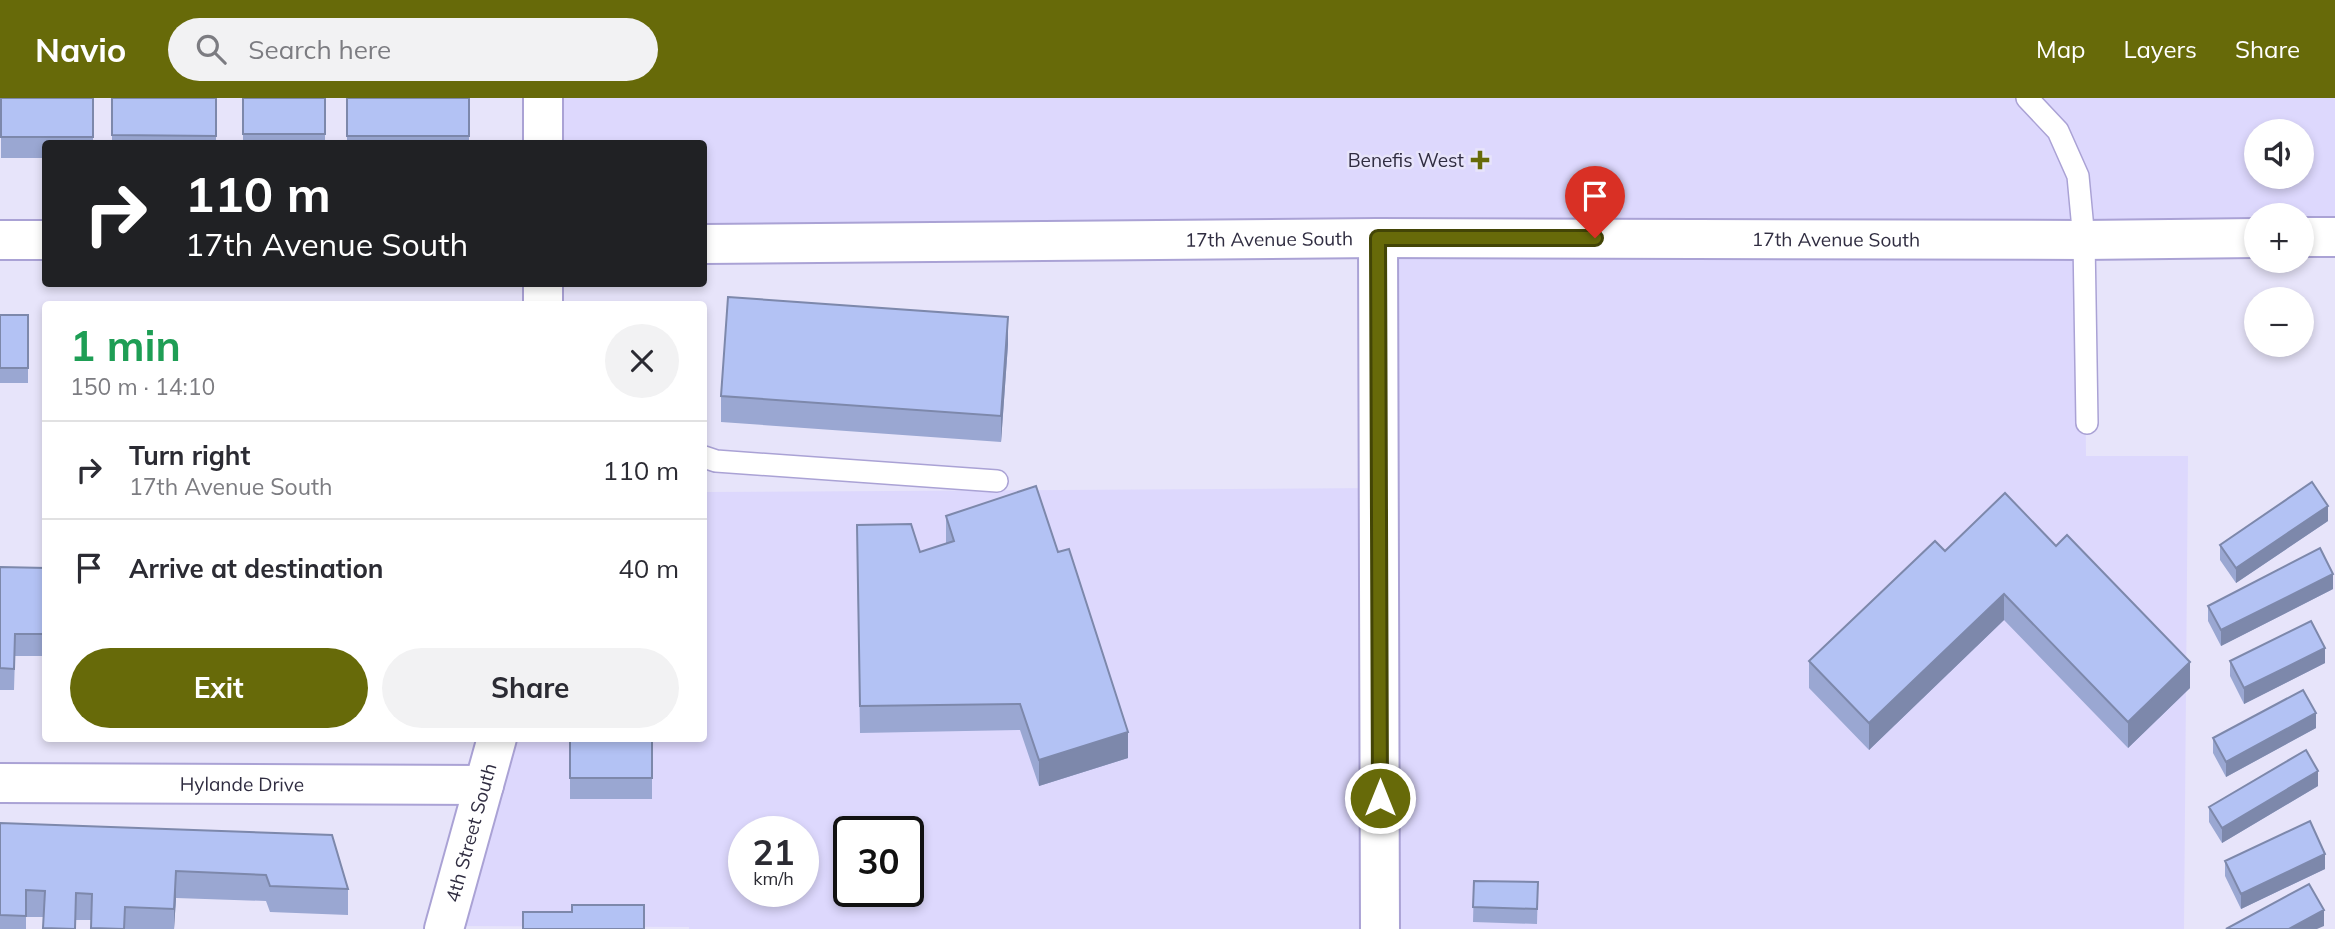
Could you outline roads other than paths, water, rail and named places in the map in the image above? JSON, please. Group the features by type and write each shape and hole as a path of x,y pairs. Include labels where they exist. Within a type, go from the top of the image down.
{"street":[{"path":"543,98 543,140"},
{"path":"2314,237 2335,237"},
{"path":"1378,238 1380,929"},
{"name":"17th Avenue South","path":"707,244 1378,238 2244,238"},
{"path":"0,240 42,240"},
{"name":"4th Street South","path":"444,929 496,742"},
{"name":"Hylande Drive","path":"0,783 484,785"}],"lane":[{"path":"2026,98 2058,131 2078,176 2084,240 2087,423"},
{"path":"707,458 716,461 997,481"}],"place":[{"name":"Benefis West","path":"1480,160"}]}
